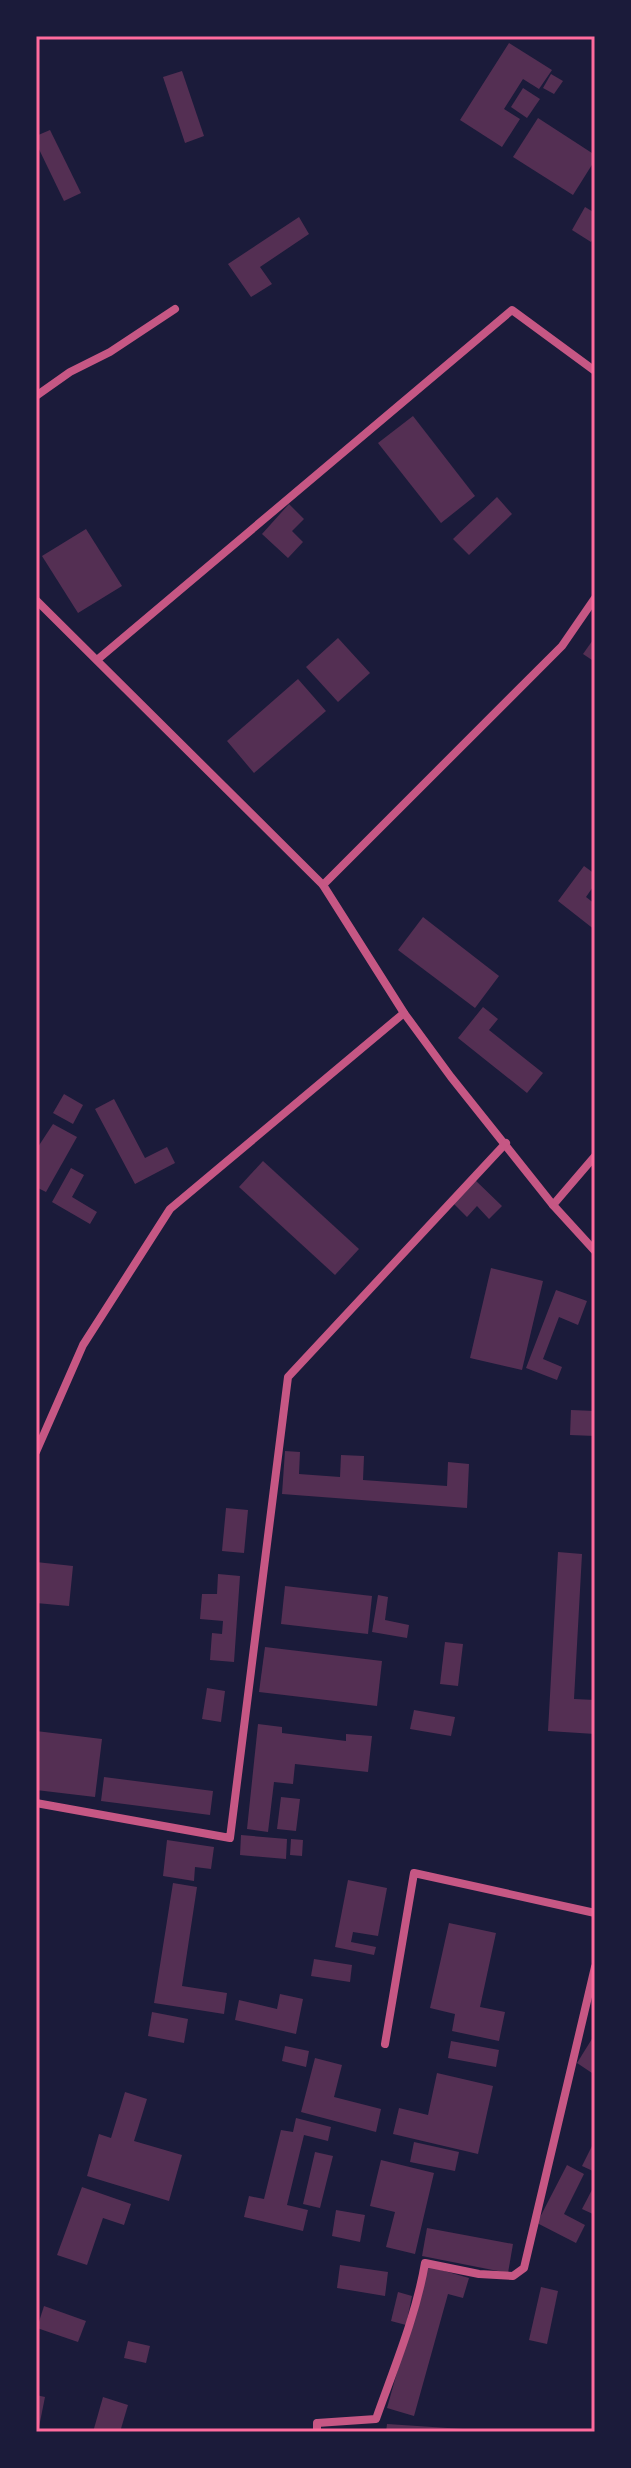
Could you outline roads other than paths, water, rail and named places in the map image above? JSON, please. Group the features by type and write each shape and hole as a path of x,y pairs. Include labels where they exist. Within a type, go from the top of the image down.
{"street":[{"path":"36,396 175,309"},
{"path":"97,660 512,310 595,371"},
{"path":"323,885 562,646 595,598"},
{"path":"36,600 323,885 404,1013 451,1077 553,1205 595,1251"},
{"path":"36,1452 83,1345 170,1209 404,1013"},
{"path":"36,1803 230,1838 288,1377 506,1143"},
{"path":"553,1205 595,1156"},
{"path":"385,2044 414,1873 595,1913"},
{"path":"317,2432 317,2423 376,2419 409,2323 425,2263 479,2274 513,2276 524,2268 595,1967"}]}
